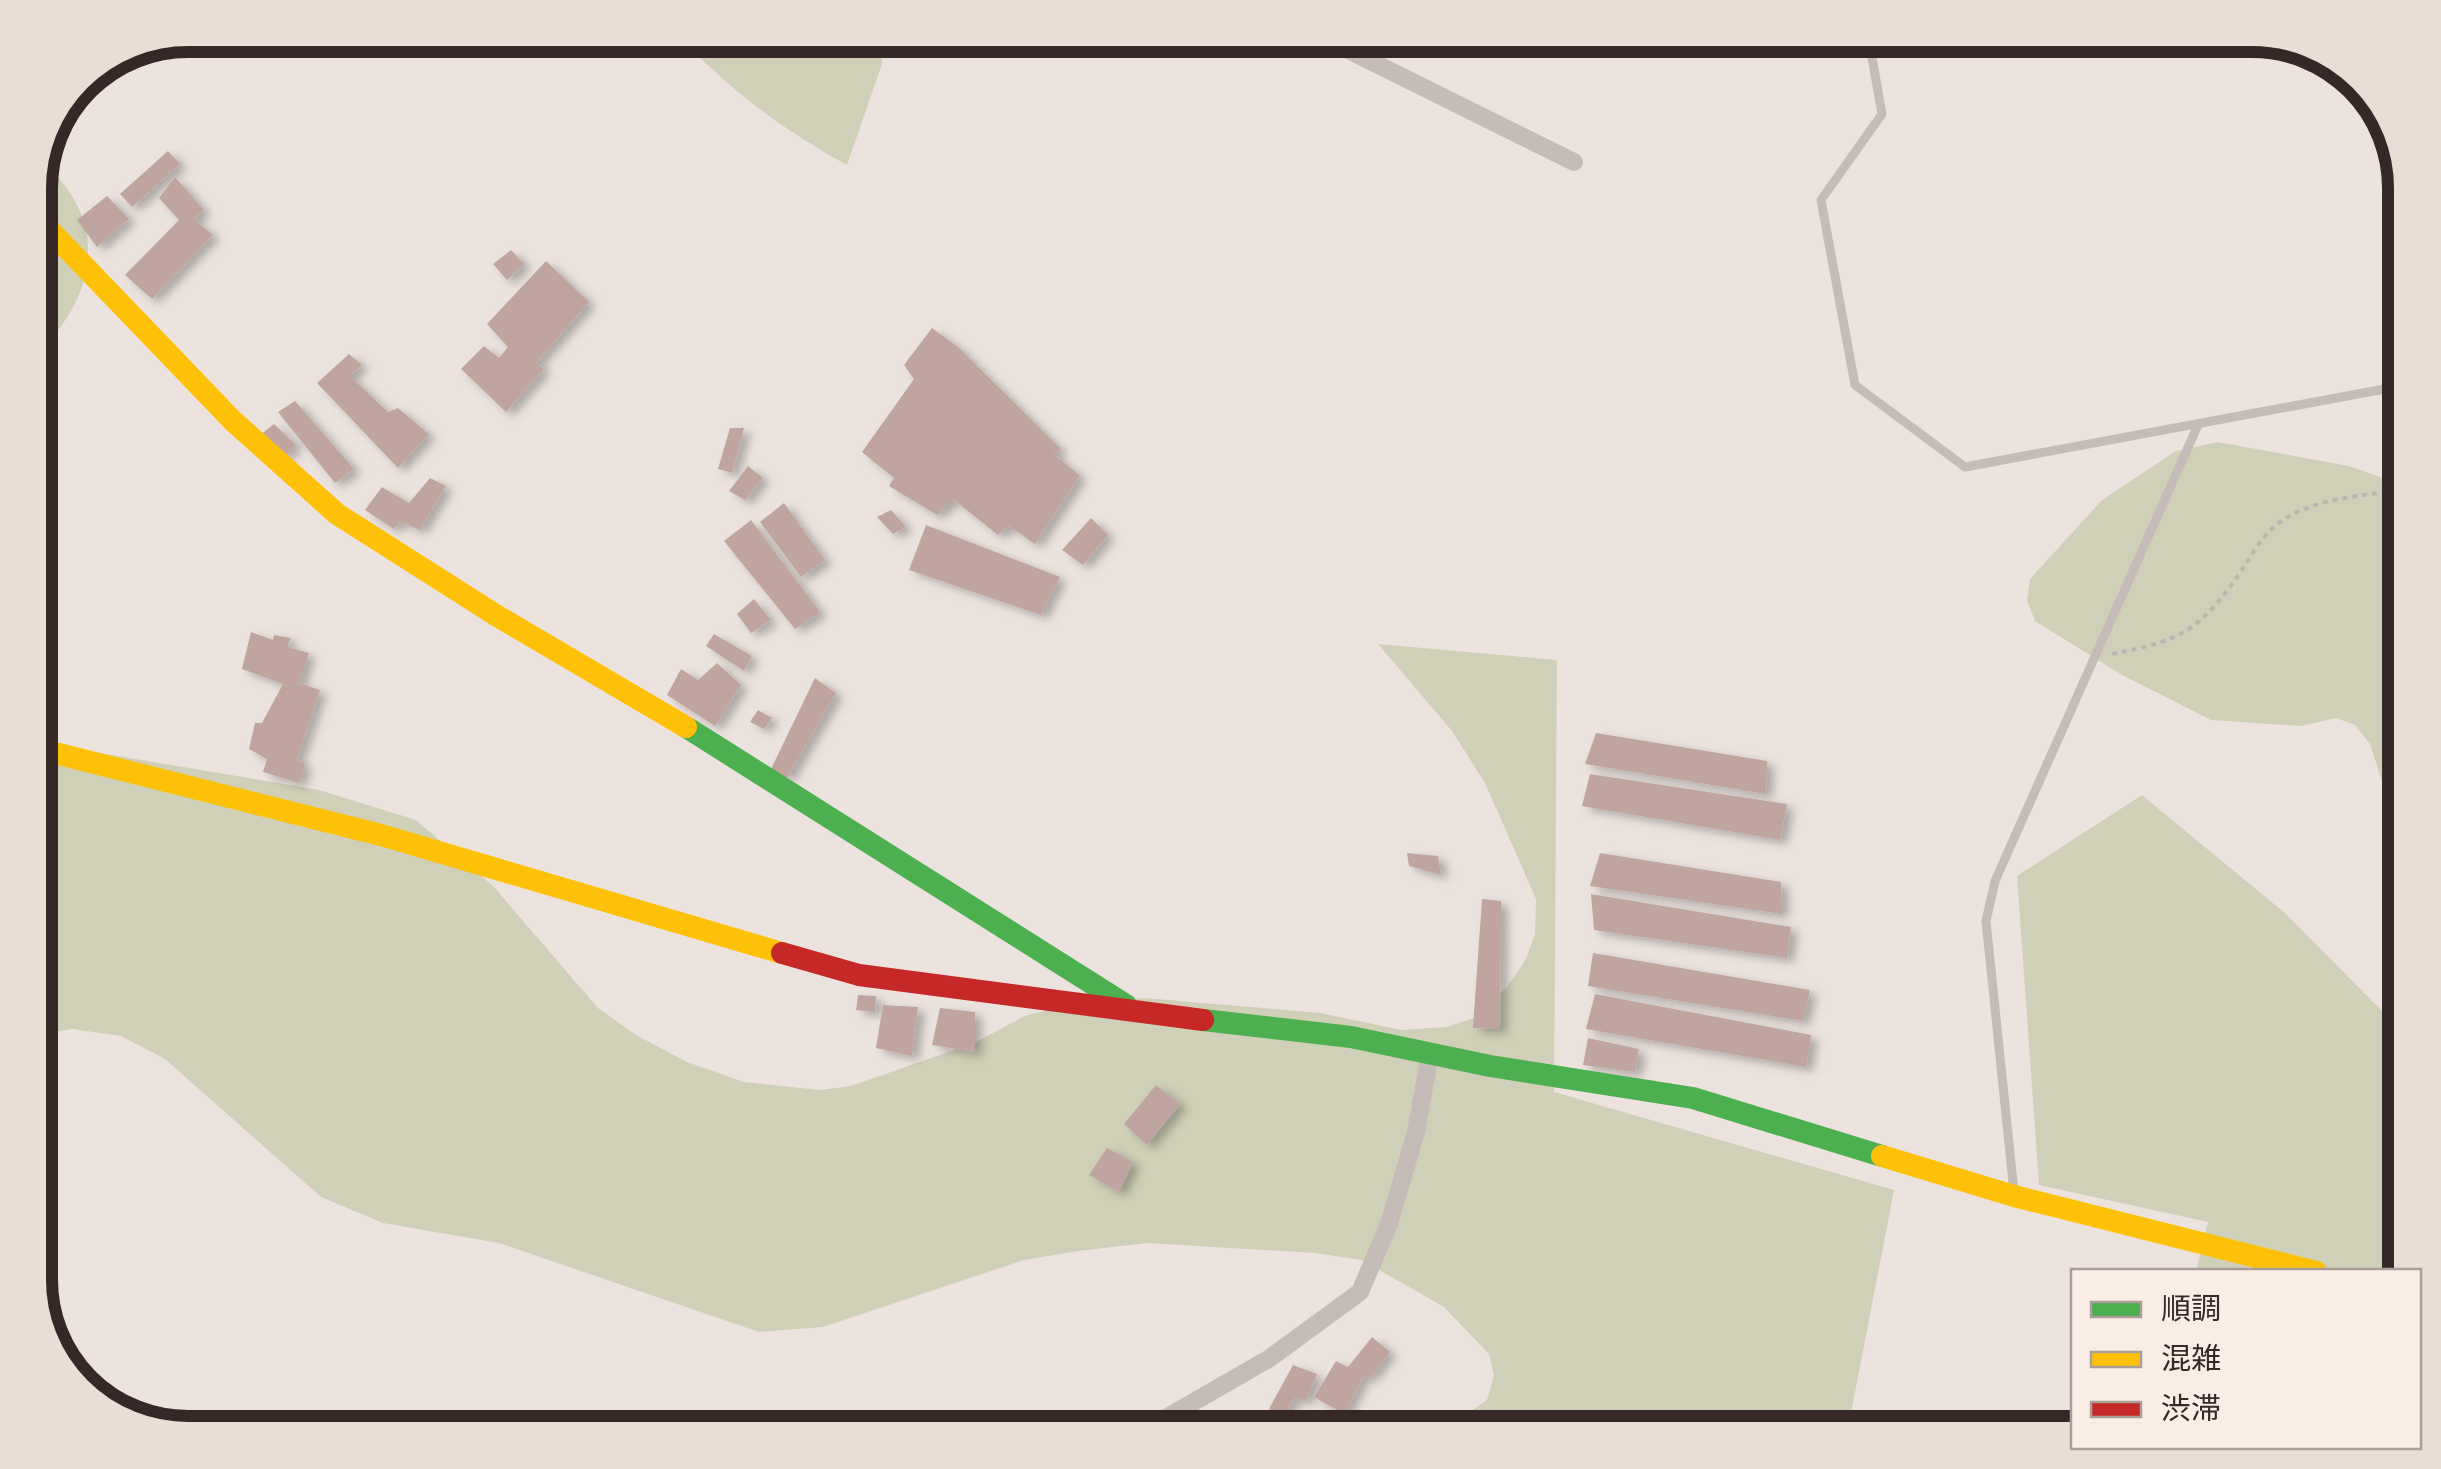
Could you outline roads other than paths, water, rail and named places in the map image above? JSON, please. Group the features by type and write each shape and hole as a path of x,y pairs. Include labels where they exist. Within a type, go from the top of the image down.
{"street":[{"path":"1352,52 1574,162"},
{"path":"53,234 233,421 338,514 494,614 708,739 1132,1008"},
{"path":"53,753 381,835 858,975 976,994 1132,1008 1352,1037 1693,1098 2014,1196 2304,1269"},
{"path":"1169,1416 1270,1358 1360,1292 1389,1224 1416,1132 1430,1054"}],"lane":[{"path":"1871,52 1882,114 1821,200 1856,385 1965,468 2388,389"},
{"path":"2014,1196 1986,921 1995,881 2198,426"}]}
